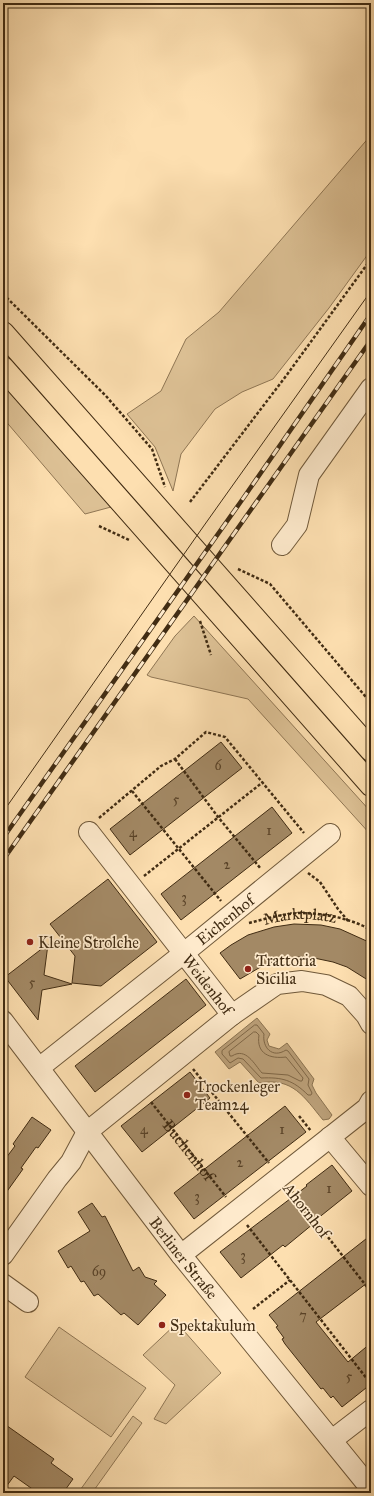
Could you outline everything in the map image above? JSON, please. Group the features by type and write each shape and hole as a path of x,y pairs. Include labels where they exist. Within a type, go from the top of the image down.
{"main road":[{"path":"3,333 371,750"},
{"path":"3,368 371,785"}],"street":[{"path":"282,545 297,525 309,475 371,388"},
{"name":"Eichenhof","path":"89,832 184,953 239,919 271,882 330,834"},
{"name":"Weidenhof","path":"39,1068 184,953 232,1015 87,1132"},
{"path":"232,1015 277,984 302,981 326,985 349,996 371,1024"},
{"name":"Berliner Straße","path":"3,1021 181,1255 371,1489"},
{"path":"181,1255 367,1108 371,1101"},
{"path":"3,1255 57,1179 71,1162 87,1132"},
{"path":"330,1137 371,1186"},
{"path":"3,1284 28,1302"},
{"path":"332,1440 371,1410"}],"path":[{"path":"190,502 286,376 371,259"},
{"path":"3,294 106,396 152,449 165,488"},
{"path":"99,526 136,543"},
{"path":"239,570 270,584 371,703"},
{"path":"198,615 211,655"},
{"path":"89,832 93,824 102,814 161,766 175,759 206,732 225,737 304,833 300,837"},
{"path":"175,759 218,817 271,882"},
{"path":"132,885 262,782"},
{"path":"132,791 239,919"},
{"path":"297,861 311,876 320,882 338,909 349,922"},
{"name":"Marktplatz","path":"239,919 298,913 329,915 371,930"},
{"path":"182,1055 280,1177"},
{"name":"Buchenhof","path":"141,1089 237,1212"},
{"name":"Ahornhof","path":"280,1177 371,1292"},
{"path":"237,1212 371,1384"},
{"path":"253,1309 290,1280"}],"shaded area":[{"path":"371,135 371,250 329,308 273,379 242,392 215,409 181,454 173,491 155,447 127,414 161,391 186,339 219,312"},
{"path":"3,382 111,507 85,514 3,418"},
{"path":"194,616 371,812 371,835 248,699 147,675 175,636"},
{"path":"177,1323 221,1373 166,1424 154,1419 175,1385 143,1355"},
{"path":"59,1327 146,1388 111,1437 25,1377"},
{"path":"133,1416 142,1423 92,1493 78,1493"}],"water":[{"path":"257,1018 270,1034 267,1040 269,1046 279,1049 287,1043 314,1079 312,1085 316,1093 332,1115 329,1119 323,1120 297,1091 289,1086 271,1082 259,1083 240,1062 229,1069 215,1052"}],"building":[{"path":"221,742 242,768 130,855 110,829"},
{"path":"272,807 292,833 181,920 161,894"},
{"path":"108,879 157,942 101,986 72,983 75,956 50,924"},
{"path":"294,924 321,925 340,929 371,943 371,982 347,967 333,962 299,957 279,960 264,965 240,979 220,953 248,935 274,927"},
{"path":"48,944 44,975 72,984 42,990 38,1020 5,977"},
{"path":"186,979 206,1005 95,1092 75,1066"},
{"path":"190,1072 210,1098 142,1152 121,1126"},
{"path":"285,1106 306,1132 194,1219 174,1193"},
{"path":"32,1117 51,1130 38,1148 36,1147 21,1168 23,1169 3,1197 3,1162 15,1146 13,1144"},
{"path":"332,1165 352,1191 285,1247 283,1245 241,1278 220,1252 307,1186 306,1185"},
{"path":"92,1203 102,1217 105,1216 133,1271 139,1267 145,1277 157,1281 154,1284 166,1295 138,1325 124,1313 121,1315 98,1294 94,1296 84,1281 81,1282 71,1266 68,1268 58,1251 90,1231 78,1212"},
{"path":"371,1235 371,1280 316,1322 348,1362 371,1343 371,1384 342,1407 333,1396 331,1398 323,1388 321,1389 285,1344 282,1339 284,1338 276,1327 278,1326 269,1315"},
{"path":"3,1423 54,1459 51,1463 73,1479 63,1493 38,1493 14,1476 3,1491"}],"tram line":[{"path":"3,812 371,291"}],"railway":[{"path":"3,838 242,500 371,314"},
{"path":"3,860 371,340"}],"place":[{"name":"Kleine Strolche","path":"30,942"},
{"name":"Trattoria Sicilia","path":"248,969"},
{"name":"Trockenleger Team24","path":"187,1095"},
{"name":"Spektakulum","path":"162,1325"}]}
